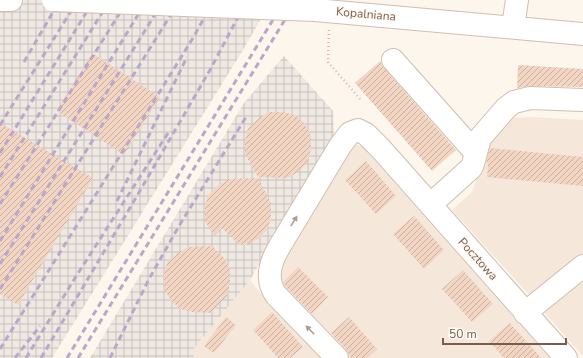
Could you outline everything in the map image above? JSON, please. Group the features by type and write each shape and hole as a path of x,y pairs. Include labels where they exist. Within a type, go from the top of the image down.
{"street":[{"path":"0,0 10,0"},
{"name":"Kopalniana","path":"52,0 322,10 583,34"},
{"path":"513,27 517,0"},
{"path":"393,60 475,152"},
{"path":"430,205 470,168 473,164 477,144 483,133 506,108 514,102 530,98 583,100"},
{"name":"Pocztowa","path":"337,358 276,295 269,278 273,258 280,244 340,146 350,133 358,130 370,138 566,358"},
{"path":"525,312 583,266"}],"path":[{"path":"322,10 328,62 361,100"}],"shaded area":[{"path":"0,0 272,0 243,50 52,358 0,358"},
{"path":"284,56 333,111 334,134 250,280 191,352 195,358 90,358 244,103"},
{"path":"532,117 583,120 583,258 533,299 452,210 472,192 481,167 484,148 507,118"},
{"path":"355,144 367,150 367,152 550,358 347,358 279,282 278,270 346,150"},
{"path":"583,275 583,356 544,312 545,305"},
{"path":"250,280 260,293 278,307 327,358 195,358 191,352"}],"building":[{"path":"92,53 160,97 124,155 57,111"},
{"path":"380,61 384,68 456,150 432,171 355,83"},
{"path":"518,65 583,69 583,87 530,86 517,88"},
{"path":"269,112 282,112 295,115 305,124 311,136 311,149 308,162 298,172 287,178 258,177 245,154 245,141 248,128 259,118"},
{"path":"0,123 93,178 18,305 0,294"},
{"path":"490,148 583,157 583,186 487,177 488,163 486,163"},
{"path":"366,161 396,196 376,214 345,180"},
{"path":"258,178 271,203 271,216 268,229 258,239 247,245 240,245 222,228 214,236 205,221 205,208 208,195 219,185 229,179"},
{"path":"414,216 444,250 424,269 393,234"},
{"path":"212,246 224,258 230,270 230,283 227,296 211,313 193,312 180,309 170,299 164,289 164,275 167,263 178,253 188,247"},
{"path":"298,267 328,297 312,314 283,282"},
{"path":"463,270 493,304 472,322 442,289"},
{"path":"272,312 303,347 290,358 278,358 253,330"},
{"path":"226,317 236,325 214,353 204,346"},
{"path":"349,317 377,349 367,358 351,358 346,349 331,333"},
{"path":"510,323 541,358 504,358 489,341"}],"railway":[{"path":"24,62 60,0"},
{"path":"0,125 78,0"},
{"path":"0,153 94,0"},
{"path":"0,177 110,0"},
{"path":"0,204 128,0"},
{"path":"0,241 147,0"},
{"path":"0,264 164,0"},
{"path":"0,289 180,0"},
{"path":"0,349 193,38 214,0"},
{"path":"41,358 210,70 247,0"},
{"path":"67,358 285,0"},
{"path":"78,358 297,0"},
{"path":"117,201 187,57"},
{"path":"110,358 149,279 179,226 246,117"},
{"path":"26,358 75,278 170,130"},
{"path":"15,358 40,326"}]}
